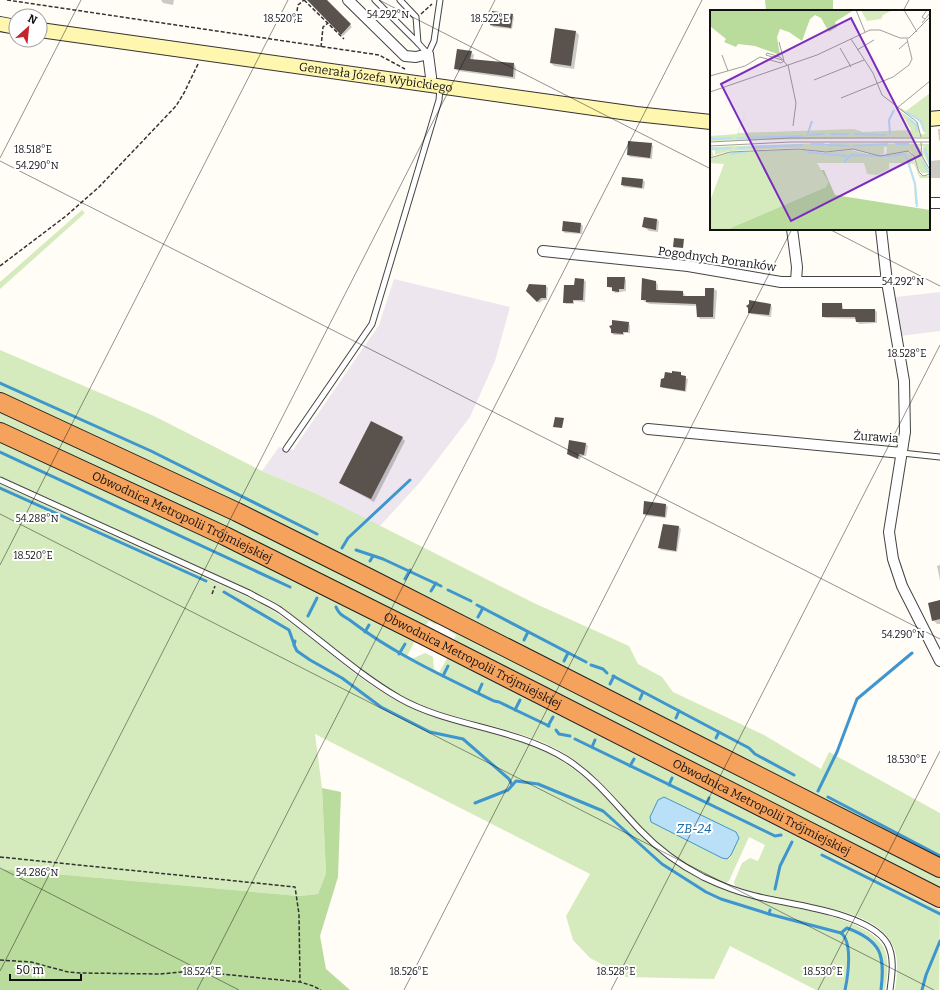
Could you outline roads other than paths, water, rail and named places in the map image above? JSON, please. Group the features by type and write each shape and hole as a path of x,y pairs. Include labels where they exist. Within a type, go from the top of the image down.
{"highway":[{"path":"0,402 237,512 438,612 940,868"},
{"name":"Obwodnica Metropolii Trójmiejskiej","path":"0,432 224,536 447,647 940,898"}],"main road":[{"name":"Generała Józefa Wybickiego","path":"48,31 636,114 710,122"}],"street":[{"path":"348,0 404,56 416,57 428,54 435,85"},
{"path":"930,203 940,204"},
{"path":"792,230 797,268 796,281"},
{"name":"Żurawia","path":"648,429 902,453 905,432 904,381 887,282 882,230"},
{"name":"Pogodnych Poranków","path":"543,251 688,266 781,282 887,282"},
{"path":"902,453 889,532 893,559 902,586 937,649 940,661"}],"lane":[{"path":"375,0 428,54 435,36 440,0"},
{"path":"400,0 416,17 418,43"},
{"path":"286,449 372,324 439,100 435,85"},
{"path":"902,453 940,457"},
{"path":"0,480 231,585 278,609 370,679 399,698 433,713 518,737 537,744 565,759 590,776 653,842 673,858 703,877 748,894 853,919 873,928 886,942 891,951 892,974 890,990"}],"water":[{"name":"ZB-24","path":"664,797 736,832 739,838 731,855 727,859 722,858 651,822 650,817 658,800"}],"waterway":[{"path":"0,383 151,451 317,534"},
{"path":"0,452 290,587"},
{"path":"342,548 348,538 410,480"},
{"path":"0,488 206,581"},
{"path":"356,550 383,559 441,586"},
{"path":"370,561 373,556"},
{"path":"405,579 410,570"},
{"path":"431,591 436,583"},
{"path":"448,590 471,601"},
{"path":"224,592 289,630 294,644"},
{"path":"308,616 317,598"},
{"path":"477,605 586,662"},
{"path":"336,607 342,615 367,633 402,654 457,683 549,726"},
{"path":"478,617 483,608"},
{"path":"365,632 369,625"},
{"path":"524,640 528,632"},
{"path":"295,641 294,645 297,651 342,678 381,707 430,732 463,739 509,779 512,785"},
{"path":"399,654 405,644"},
{"path":"564,661 568,653"},
{"path":"818,791 837,752 857,699 912,653"},
{"path":"591,665 603,669 607,673"},
{"path":"443,676 448,666"},
{"path":"613,676 749,748 755,754 794,775"},
{"path":"610,684 614,676"},
{"path":"478,693 482,684"},
{"path":"640,699 643,692"},
{"path":"515,710 520,700"},
{"path":"676,718 679,711"},
{"path":"548,726 553,717"},
{"path":"556,730 559,734 570,736"},
{"path":"716,738 719,732"},
{"path":"575,739 775,836 781,835"},
{"path":"592,747 595,740"},
{"path":"630,766 634,759"},
{"path":"669,785 672,778"},
{"path":"475,803 508,790 516,781 538,784 603,811 662,864 706,892 721,899 769,914 770,910"},
{"path":"828,797 940,856"},
{"path":"707,803 709,798"},
{"path":"775,889 780,866 792,842"},
{"path":"822,855 940,914"},
{"path":"769,914 841,933 845,937 849,960 845,990"},
{"path":"841,933 847,928 859,933 868,938 879,951 882,967 881,990"},
{"path":"922,990 926,975 940,941"}]}
